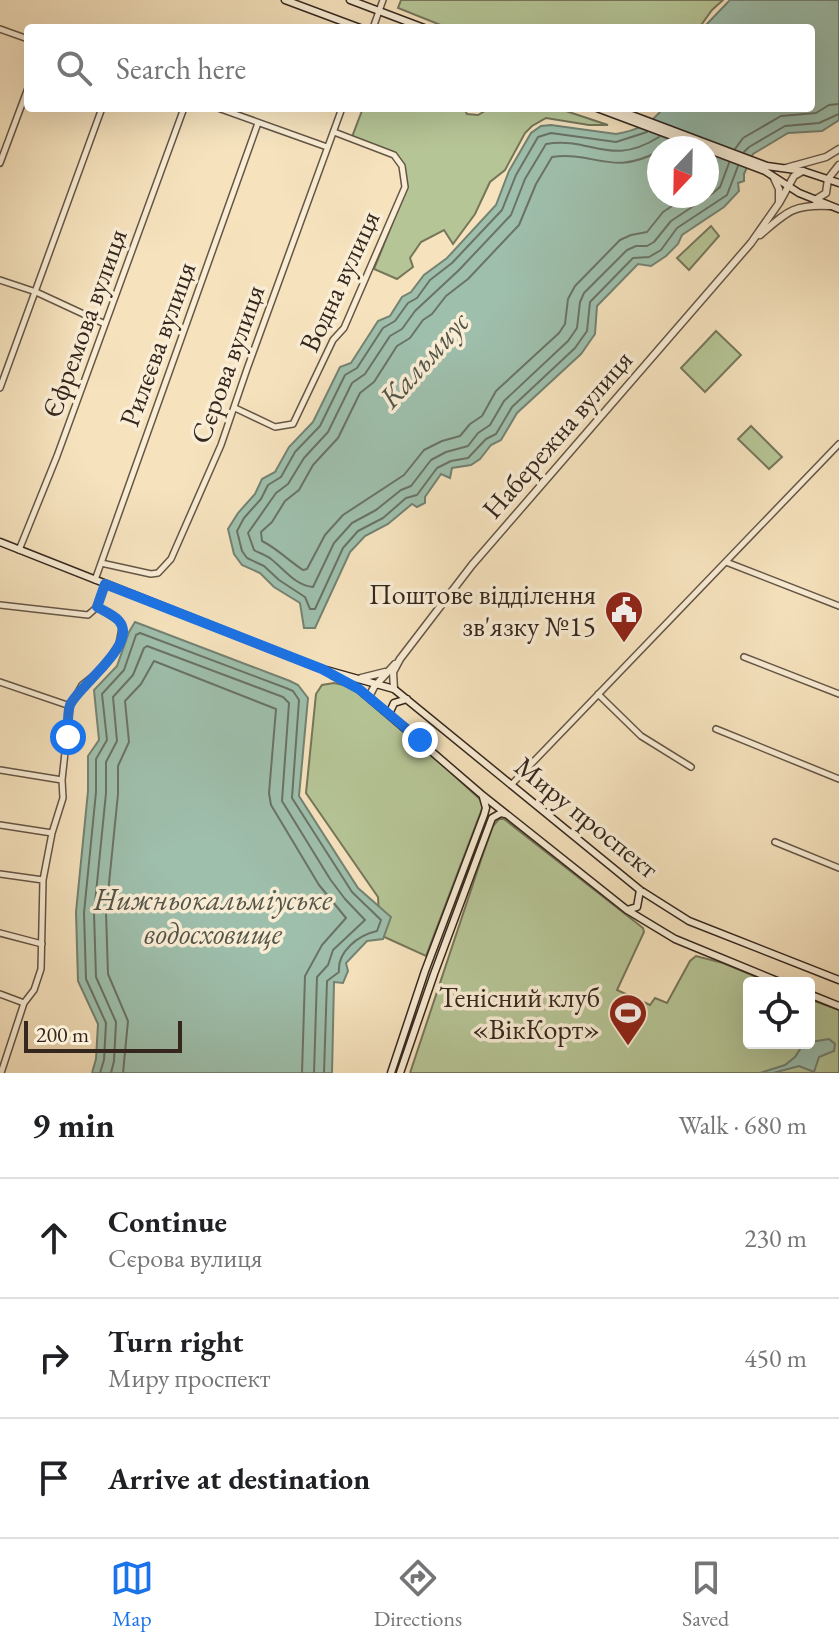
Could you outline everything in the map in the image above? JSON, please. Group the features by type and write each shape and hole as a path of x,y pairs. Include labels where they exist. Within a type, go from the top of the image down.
{"main road":[{"path":"285,0 349,24"},
{"path":"350,0 413,24"},
{"path":"608,112 671,136"},
{"path":"623,112 766,168 789,186 836,208"},
{"path":"784,169 826,157 839,149"},
{"path":"719,153 766,168 803,171 839,183"},
{"path":"839,166 839,176"},
{"path":"815,200 826,193 828,179 839,166"},
{"path":"766,168 777,184 779,203"},
{"name":"Набережна вулиця","path":"369,697 472,565 751,243 796,172 803,171"},
{"name":"Набережна вулиця","path":"751,243 788,210 805,205 836,208"},
{"name":"Миру проспект","path":"0,542 320,669 359,689 481,794 627,910 675,939 767,977"},
{"path":"394,689 393,672 400,659"},
{"name":"Миру проспект","path":"320,669 394,689 640,890 689,921 839,980"},
{"path":"361,678 388,671"},
{"path":"389,714 394,703 407,699"},
{"path":"391,1073 425,971 484,815 486,808 481,794"},
{"path":"400,1073 492,818 501,813 508,816"},
{"path":"627,910 639,904 640,890"},
{"path":"815,996 839,1006"}],"street":[{"path":"374,24 383,0"},
{"path":"0,29 24,38"},
{"path":"0,163 24,99"},
{"path":"0,388 101,112"},
{"name":"Єфремова вулиця","path":"19,550 57,456 183,112"},
{"path":"229,112 327,147"},
{"name":"Сєрова вулиця","path":"101,563 139,573 158,573 166,567 235,408 341,112"},
{"name":"Рилєєва вулиця","path":"95,580 258,123"},
{"name":"Водна вулиця","path":"235,408 275,427 293,424 333,340 344,328 405,187 402,166 394,155 334,132"},
{"path":"0,280 36,292 105,324"},
{"path":"511,785 839,444"},
{"path":"726,562 839,606"},
{"path":"0,605 88,615 97,607 105,584"},
{"path":"1,1073 24,1003 34,990 39,976 43,880 63,798 70,706 82,685 103,668 119,644 122,628 119,621 97,607"},
{"path":"744,657 839,694"},
{"path":"0,682 70,706"},
{"path":"598,694 641,736 691,767"},
{"path":"716,729 839,779"},
{"path":"0,770 62,780"},
{"path":"0,825 52,833"},
{"path":"775,842 839,868"},
{"path":"0,874 43,880"},
{"path":"0,933 42,944"},
{"path":"0,994 24,1003"}],"shaded area":[{"path":"401,0 723,0 702,24 438,24 398,8"},
{"path":"361,112 466,112 478,115 483,112 569,112 608,125 546,118 532,126 505,170 490,182 475,214 453,244 444,230 421,242 410,258 413,267 397,279 374,269 407,187 395,154 352,137"},
{"path":"711,226 719,236 689,270 677,258"},
{"path":"716,331 741,355 705,392 681,368"},
{"path":"751,426 782,457 769,469 738,439"},
{"path":"334,683 355,691 482,801 483,806 426,956 380,935 378,897 306,793 316,694 322,685"},
{"path":"499,819 504,819 643,928 644,932 617,990 650,1005 655,998 667,1003 690,961 696,956 723,963 757,977 743,977 743,1049 815,1049 815,1001 839,1010 839,1073 410,1073 493,826"}],"water":[{"name":"Кальмиус","path":"730,0 839,0 839,120 822,131 788,133 753,154 744,181 738,183 739,191 724,207 682,235 666,256 651,266 638,264 597,306 595,334 581,354 517,413 501,440 491,445 471,465 452,468 450,478 441,474 425,497 425,503 417,507 412,504 388,524 365,536 350,552 315,628 304,628 300,603 274,587 260,573 242,565 234,554 228,529 238,513 255,494 262,479 275,472 289,447 313,422 340,367 351,363 378,321 390,316 402,297 447,258 496,205 509,171 531,133 541,126 551,125 616,134 648,122 660,112 815,112 815,24 707,24"},
{"name":"Нижньокальміуське водосховище","path":"135,622 290,681 298,685 308,698 299,796 358,888 391,917 383,939 367,941 346,963 348,971 343,983 334,982 332,1073 92,1073 98,1024 78,981 76,912 88,791 88,756 99,740 94,690 117,666"},
{"path":"829,1039 835,1044 834,1051 819,1057 814,1072 799,1066 760,1073 785,1065 800,1049 815,1049 815,1041"}],"place":[{"name":"Поштове відділення зв'язку №15","path":"624,644"},
{"name":"Тенісний клуб «ВікКорт»","path":"628,1047"}],"route":[{"path":"68,737 70,706 82,685 111,660 119,644 122,628 119,621 97,607 105,584 322,669 359,689 420,740"}]}
